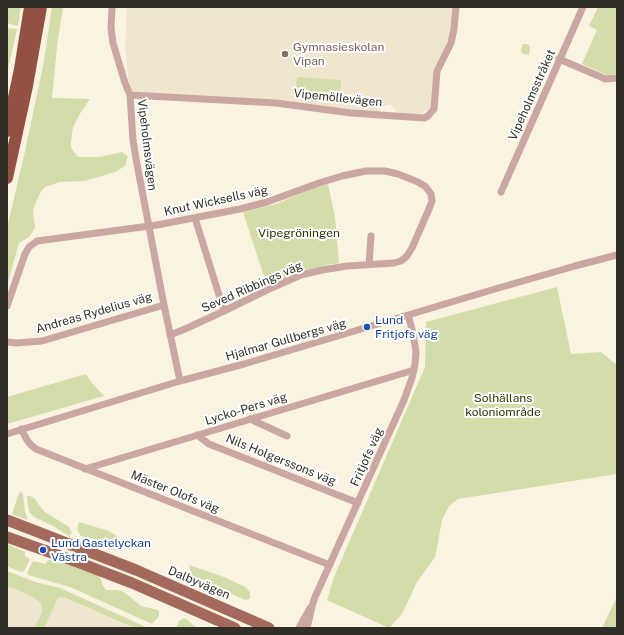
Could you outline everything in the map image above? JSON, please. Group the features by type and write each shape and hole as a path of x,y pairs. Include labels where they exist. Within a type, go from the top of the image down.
{"highway":[{"path":"7,131 20,69 30,7"},
{"path":"7,178 27,86 41,7"}],"main road":[{"name":"Dalbyvägen","path":"7,520 136,570 269,628"},
{"path":"7,537 132,583 235,628"}],"street":[{"name":"Vipeholmsvägen","path":"112,7 111,28 113,43 124,83 130,95 133,140 136,159 180,381"},
{"name":"Vipemöllevägen","path":"130,95 276,103 351,112 424,118 434,109 437,71 451,43 456,7"},
{"name":"Vipeholmsstråket","path":"501,192 583,7"},
{"path":"559,59 605,79 617,78"},
{"name":"Knut Wicksells väg","path":"7,306 25,254 29,247 37,241 149,226 255,206 342,176 379,170 392,172 426,187"},
{"name":"Seved Ribbings väg","path":"170,334 185,329 301,275 331,268 401,261 407,256 412,248 431,205 432,197 426,187"},
{"path":"195,218 224,311"},
{"path":"368,264 371,236"},
{"name":"Hjalmar Gullbergs väg","path":"7,434 180,381 244,364 575,266 617,255"},
{"name":"Andreas Rydelius väg","path":"7,342 25,343 42,341 164,305"},
{"name":"Fritjofs väg","path":"298,628 313,603 404,400 412,378 416,358 415,346 408,315"},
{"name":"Lycko-Pers väg","path":"85,469 414,370"},
{"name":"Nils Holgerssons väg","path":"250,419 288,436"},
{"name":"Mäster Olofs väg","path":"21,429 31,446 36,449 330,565"},
{"name":"Nils Holgerssons väg","path":"197,435 209,444 358,503"},
{"name":"Fritjofs väg","path":"307,628 313,603"}],"shaded area":[{"name":"Gymnasieskolan Vipan","path":"127,7 456,7 454,29 441,62 431,111 424,111 420,115 397,115 395,109 391,105 380,108 378,114 130,95 125,47"},
{"path":"7,575 65,597 133,628 7,628"}],"green space":[{"path":"7,7 21,7 18,26 7,23"},
{"path":"52,7 63,7 57,46 52,98 90,99 73,127 71,148 78,157 100,157 122,152 128,156 125,166 115,172 85,181 60,182 45,187 40,193 33,210 35,228 29,237 19,243 7,286 7,228 43,66"},
{"path":"598,7 617,7 617,74 607,75 582,64 597,30 589,26"},
{"path":"7,28 17,29 7,74"},
{"path":"522,45 529,45 529,55 523,54 521,51"},
{"path":"297,77 341,80 340,100 295,96"},
{"name":"Vipegröningen","path":"328,184 335,217 339,263 302,271 267,286 243,212 276,204"},
{"name":"Solhällans koloniområde","path":"557,287 571,354 601,352 617,365 617,474 458,499 449,506 442,520 435,557 417,582 402,614 389,628 327,600 334,577 425,367 426,322"},
{"path":"86,374 104,396 7,424 7,397"},
{"path":"21,492 23,494 25,512 28,520 12,514 19,493"},
{"path":"27,496 35,499 45,512 69,527 72,533 69,536 34,517 30,513"},
{"path":"79,522 109,531 117,536 120,544 117,550 110,549 96,540 81,536 77,530"},
{"path":"7,544 25,552 25,556 30,559 23,572 7,566"},
{"path":"48,560 67,564 97,575 101,579 106,590 118,590 124,592 141,606 158,610 159,616 152,624 70,587 28,575 27,573 33,561 46,564"},
{"path":"189,565 224,577 245,587 250,592 250,599 245,600 200,583 191,574"},
{"path":"7,571 35,582 60,588 146,628 134,628 64,597 58,598 44,628 34,628 42,612 41,603 33,597 14,588 7,587"},
{"path":"617,597 617,628 602,628"},
{"path":"184,618 196,628 176,628 179,621"}],"place":[{"name":"Gymnasieskolan Vipan","path":"285,54"},
{"name":"Lund Fritjofs väg","path":"367,327"},
{"name":"Lund Gastelyckan Västra","path":"43,550"}]}
